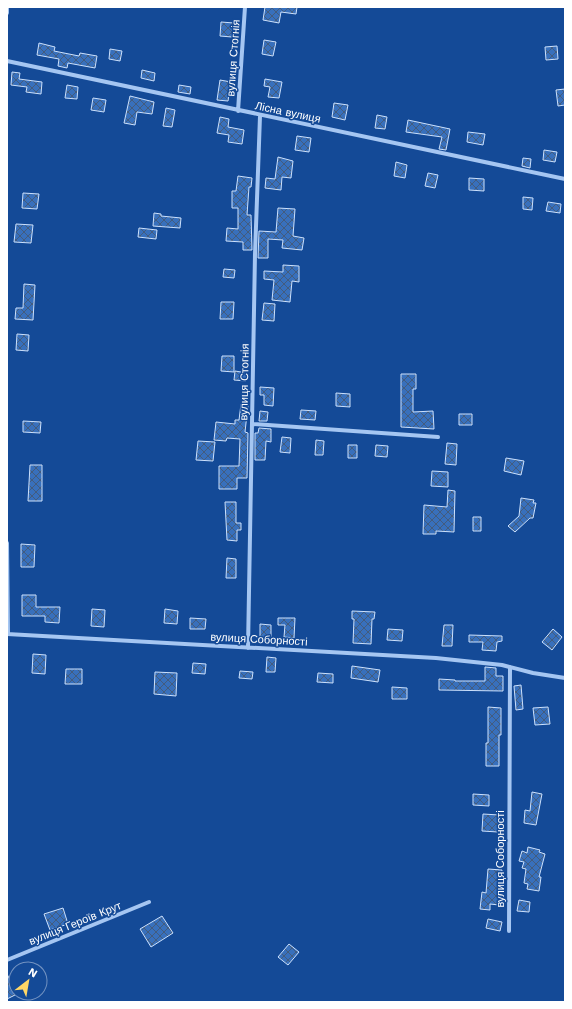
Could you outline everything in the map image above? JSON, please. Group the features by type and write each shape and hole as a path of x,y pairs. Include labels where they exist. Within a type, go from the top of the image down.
{"street":[{"path":"7,7 7,13"},
{"name":"вулиця Стогнія","path":"238,111 245,7"},
{"name":"Лісна вулиця","path":"7,61 260,116 565,179"},
{"name":"вулиця Стогнія","path":"248,648 253,424 254,254 260,116"},
{"path":"253,424 438,437"},
{"path":"7,543 8,634"},
{"name":"вулиця Соборності","path":"8,634 436,658 510,667 533,673 565,678"},
{"name":"вулиця Соборності","path":"509,931 510,667"},
{"name":"вулиця Героїв Крут","path":"7,959 149,902"}],"building":[{"path":"265,7 297,7 296,14 281,12 279,23 263,20"},
{"path":"221,22 234,23 232,37 220,36"},
{"path":"264,40 276,42 273,56 262,54"},
{"path":"39,43 55,47 54,51 79,56 80,53 97,56 95,68 68,63 67,68 58,66 59,59 37,55"},
{"path":"557,46 558,59 546,60 545,47"},
{"path":"110,49 122,51 120,61 109,59"},
{"path":"142,70 155,73 154,81 141,78"},
{"path":"12,72 20,73 19,79 42,82 41,94 26,92 27,87 11,85"},
{"path":"265,79 282,82 279,98 268,97 270,87 264,86"},
{"path":"220,80 231,82 228,101 217,100"},
{"path":"67,85 78,87 77,99 65,98"},
{"path":"179,85 191,87 190,94 178,92"},
{"path":"565,89 565,105 558,106 556,90"},
{"path":"130,96 154,102 152,114 137,112 135,125 124,123"},
{"path":"93,98 106,100 104,112 91,110"},
{"path":"334,103 348,105 345,120 332,117"},
{"path":"166,108 175,110 172,127 163,126"},
{"path":"377,115 387,117 385,129 375,128"},
{"path":"220,117 229,119 228,127 244,130 242,144 228,142 229,135 217,133"},
{"path":"408,120 450,129 446,150 439,149 442,137 406,132"},
{"path":"468,132 485,134 483,145 467,142"},
{"path":"297,136 311,138 309,152 295,150"},
{"path":"544,150 557,152 555,162 543,160"},
{"path":"278,157 293,161 291,178 282,177 281,190 265,188 266,178 275,179"},
{"path":"523,158 531,159 530,168 522,166"},
{"path":"396,162 407,165 405,178 394,176"},
{"path":"428,173 438,175 435,188 425,186"},
{"path":"238,176 252,178 251,187 249,187 247,215 251,215 252,250 243,250 243,242 226,241 227,228 238,229 238,208 232,208 232,191 236,191"},
{"path":"469,178 484,179 484,191 469,190"},
{"path":"23,193 39,194 37,209 22,208"},
{"path":"523,197 533,198 532,210 523,209"},
{"path":"548,202 561,204 560,213 546,211"},
{"path":"278,208 295,209 293,236 304,238 302,250 282,248 283,240 268,239 268,258 258,258 259,231 276,232"},
{"path":"154,213 161,214 161,216 181,218 180,228 153,226"},
{"path":"16,224 33,225 31,243 14,242"},
{"path":"139,228 157,230 156,239 138,237"},
{"path":"283,265 299,266 299,282 292,281 290,302 272,300 274,280 264,279 264,271 283,272"},
{"path":"224,269 235,270 234,278 223,277"},
{"path":"24,284 35,285 33,320 15,319 16,308 23,308"},
{"path":"221,302 234,302 233,319 220,319"},
{"path":"264,303 275,304 274,321 262,320"},
{"path":"17,334 29,335 28,351 16,350"},
{"path":"222,356 234,356 234,372 221,371"},
{"path":"235,371 247,373 246,381 234,380"},
{"path":"401,374 416,374 416,389 413,389 413,412 433,411 434,429 401,427"},
{"path":"260,387 274,388 273,406 264,405 264,395 260,395"},
{"path":"336,393 350,394 350,407 336,406"},
{"path":"241,404 248,405 245,432 248,433 247,478 237,478 237,489 219,489 219,466 239,466 240,439 227,438 226,441 214,440 216,422 235,424 235,420 239,420"},
{"path":"301,410 316,411 315,420 300,419"},
{"path":"260,411 268,412 267,421 259,421"},
{"path":"459,414 472,414 472,425 459,425"},
{"path":"23,421 41,422 40,433 23,432"},
{"path":"259,428 271,429 271,442 266,441 265,460 255,460 255,433 258,433"},
{"path":"282,437 291,438 290,453 280,452"},
{"path":"316,440 324,441 323,455 315,455"},
{"path":"198,441 215,442 213,461 196,460"},
{"path":"447,443 457,444 456,465 445,464"},
{"path":"348,445 357,445 357,458 348,458"},
{"path":"376,445 388,446 387,457 375,456"},
{"path":"506,458 524,461 521,475 504,471"},
{"path":"30,465 42,465 42,501 28,501"},
{"path":"432,471 448,472 448,487 431,486"},
{"path":"448,490 455,491 454,532 436,531 436,534 423,534 424,505 447,507"},
{"path":"521,498 534,500 533,503 536,503 533,518 530,518 515,532 508,526 519,516"},
{"path":"225,502 236,502 236,523 241,523 241,530 237,530 237,541 227,540"},
{"path":"473,517 481,517 481,531 473,531"},
{"path":"21,544 35,545 34,567 21,567"},
{"path":"227,558 236,559 236,578 226,578"},
{"path":"22,595 36,595 36,607 60,607 59,623 45,622 45,616 22,616"},
{"path":"92,609 105,610 104,627 91,626"},
{"path":"165,609 178,611 177,624 164,623"},
{"path":"352,611 375,612 374,619 372,619 371,644 353,643 354,619 352,619"},
{"path":"190,618 206,619 205,629 190,629"},
{"path":"278,618 295,618 294,638 284,637 285,625 278,625"},
{"path":"260,624 271,625 271,639 260,638"},
{"path":"444,625 453,625 452,646 442,646"},
{"path":"388,629 403,630 402,641 387,640"},
{"path":"553,629 562,637 552,650 542,642"},
{"path":"469,635 502,636 502,641 497,642 496,651 482,650 483,642 469,642"},
{"path":"33,654 46,655 45,674 32,673"},
{"path":"267,657 276,658 275,672 266,672"},
{"path":"193,663 206,664 205,674 192,673"},
{"path":"352,666 380,670 378,682 351,678"},
{"path":"485,667 496,668 496,676 503,676 503,691 439,690 439,679 455,681 485,681"},
{"path":"66,669 82,669 82,684 65,684"},
{"path":"240,671 253,672 252,679 239,678"},
{"path":"155,672 177,673 176,696 154,694"},
{"path":"318,673 333,674 333,683 317,682"},
{"path":"521,685 523,709 516,710 514,686"},
{"path":"392,687 407,688 407,699 392,699"},
{"path":"488,707 501,708 499,766 486,766 486,743 488,743"},
{"path":"548,707 550,724 535,725 533,708"},
{"path":"532,792 542,794 536,825 524,823 525,810 530,811"},
{"path":"473,794 489,795 489,806 473,805"},
{"path":"483,814 499,815 498,832 482,831"},
{"path":"528,847 540,850 539,852 545,854 539,877 541,877 539,891 527,889 528,884 524,883 526,869 522,868 524,862 519,861 522,851 527,853"},
{"path":"488,869 502,870 499,905 490,904 490,910 480,909 482,892 486,893"},
{"path":"519,900 530,902 529,912 517,911"},
{"path":"63,908 68,924 50,930 44,914"},
{"path":"162,916 173,933 151,947 140,929"},
{"path":"488,919 502,922 500,931 486,928"},
{"path":"289,944 299,952 288,965 278,957"},
{"path":"7,974 8,998 7,999"}]}
